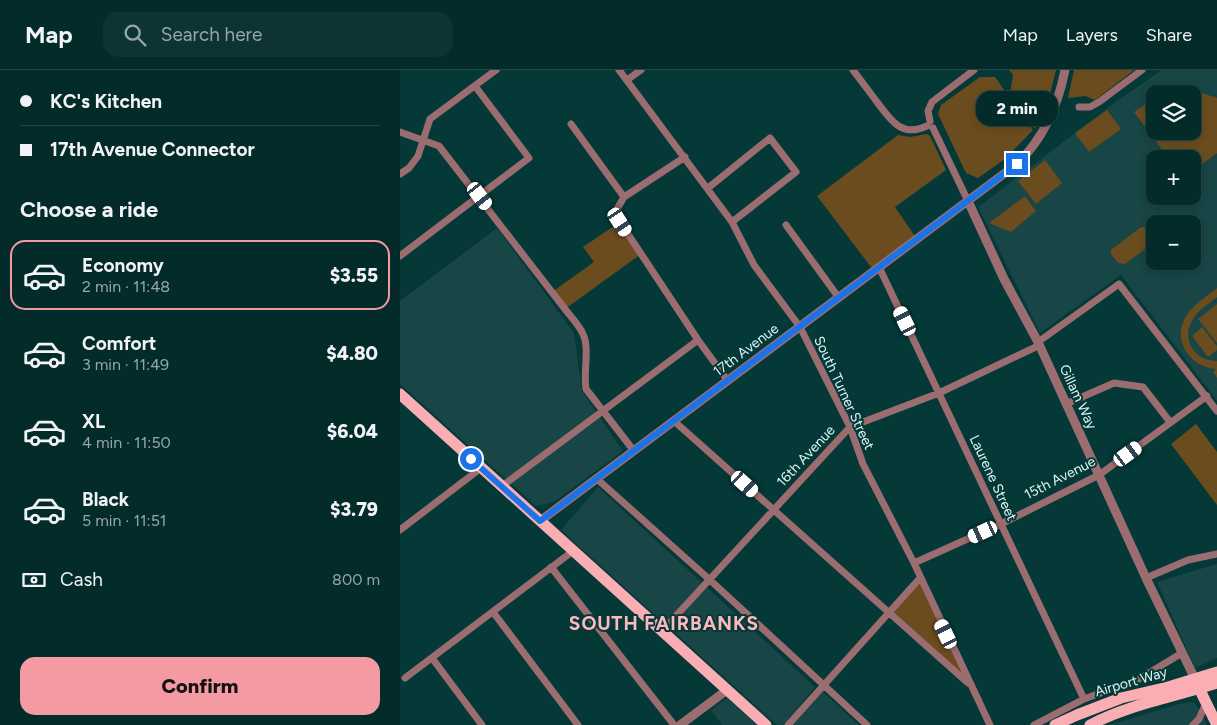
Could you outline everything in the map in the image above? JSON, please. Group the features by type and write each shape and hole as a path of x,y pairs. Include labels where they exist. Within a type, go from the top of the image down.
{"main road":[{"path":"400,394 766,725"},
{"name":"Airport Way","path":"1090,725 1116,712 1198,684 1217,672"},
{"name":"Airport Way","path":"1055,725 1121,698 1198,684 1217,683"},
{"path":"1198,684 1216,725"}],"street":[{"path":"400,174 409,168 418,156 430,119 496,70"},
{"name":"South Turner Street","path":"619,70 732,222 754,265 800,327 850,427 863,464 914,563 970,686 990,725"},
{"path":"627,80 641,70"},
{"path":"853,70 896,125 910,130 917,130 930,125 928,111 932,102 974,70"},
{"name":"17th Avenue","path":"540,521 1017,164 1035,145 1042,134 1059,96 1065,70"},
{"path":"1079,107 1090,107 1101,101 1142,70"},
{"path":"400,256 529,158 475,86"},
{"path":"571,124 624,197"},
{"name":"Gillam Way","path":"930,125 1038,344 1146,578 1198,684"},
{"path":"400,132 439,146 480,196 583,334 586,351 584,377 586,389 634,451"},
{"path":"708,188 770,138 796,172 732,222"},
{"path":"685,157 624,197 617,209 620,222 698,340 728,381"},
{"path":"786,225 839,298"},
{"name":"Laurene Street","path":"879,267 1084,699"},
{"name":"16th Avenue","path":"662,631 850,427 939,392 1038,344 1118,284 1207,396"},
{"path":"502,486 698,340"},
{"path":"1066,404 1114,383 1143,387 1170,422"},
{"path":"1207,396 1217,411"},
{"name":"15th Avenue","path":"914,563 1001,524 1099,475 1207,396"},
{"path":"674,421 970,686"},
{"path":"400,530 481,468"},
{"path":"596,478 710,580 866,725"},
{"path":"405,678 573,551"},
{"path":"1146,578 1188,560 1217,554"},
{"path":"551,567 674,725"},
{"path":"788,725 920,578"},
{"path":"493,612 578,725"},
{"path":"1034,725 1084,699 1139,679 1182,653"},
{"path":"432,658 482,725"},
{"path":"680,725 727,690"},
{"path":"1193,725 1206,703"}],"shaded area":[{"path":"1009,70 1056,70 1048,102 1035,129 1010,94 1013,75"},
{"path":"1074,70 1134,70 1095,100 1085,96 1068,98"},
{"path":"1162,70 1217,70 1217,401 1121,275 1040,333 978,207 1117,101"},
{"path":"980,77 995,77 1033,130 1005,159 978,178 966,173 938,114 941,105"},
{"path":"1201,93 1217,98 1217,153 1201,165 1201,150 1162,150 1155,140 1201,140"},
{"path":"1146,104 1146,128 1134,112"},
{"path":"1107,110 1121,129 1089,152 1075,133"},
{"path":"927,134 930,136 946,170 895,207 917,239 874,271 817,196 898,135 910,137"},
{"path":"1045,160 1062,183 1036,204 1018,181"},
{"path":"1025,196 1036,211 1011,232 989,223"},
{"path":"620,222 641,254 565,309 552,292 594,262 583,247"},
{"path":"1141,227 1146,227 1146,248 1125,264 1118,263 1111,254 1111,250"},
{"path":"497,228 574,333 582,391 623,451 554,502 536,506 400,384 400,301"},
{"path":"1217,288 1217,297 1195,316 1189,326 1188,334 1189,341 1196,353 1202,358 1217,361 1217,378 1213,372 1216,369 1199,364 1186,352 1181,336 1185,318 1191,309"},
{"path":"1217,304 1217,343 1198,319"},
{"path":"1202,327 1217,346 1217,350 1208,357 1192,336"},
{"path":"1196,424 1217,452 1217,505 1171,444"},
{"path":"598,487 815,687 783,725 777,725 561,530"},
{"path":"1217,564 1217,658 1195,668 1157,582"},
{"path":"920,578 970,685 888,613"},
{"path":"822,691 859,725 793,725"},
{"path":"727,698 757,725 722,725 711,710"},
{"path":"1192,702 1196,704 1207,725 1108,725 1183,703"}],"district":[{"name":"SOUTH FAIRBANKS","path":"664,623"}],"route":[{"path":"471,459 540,521 1017,164"}]}
